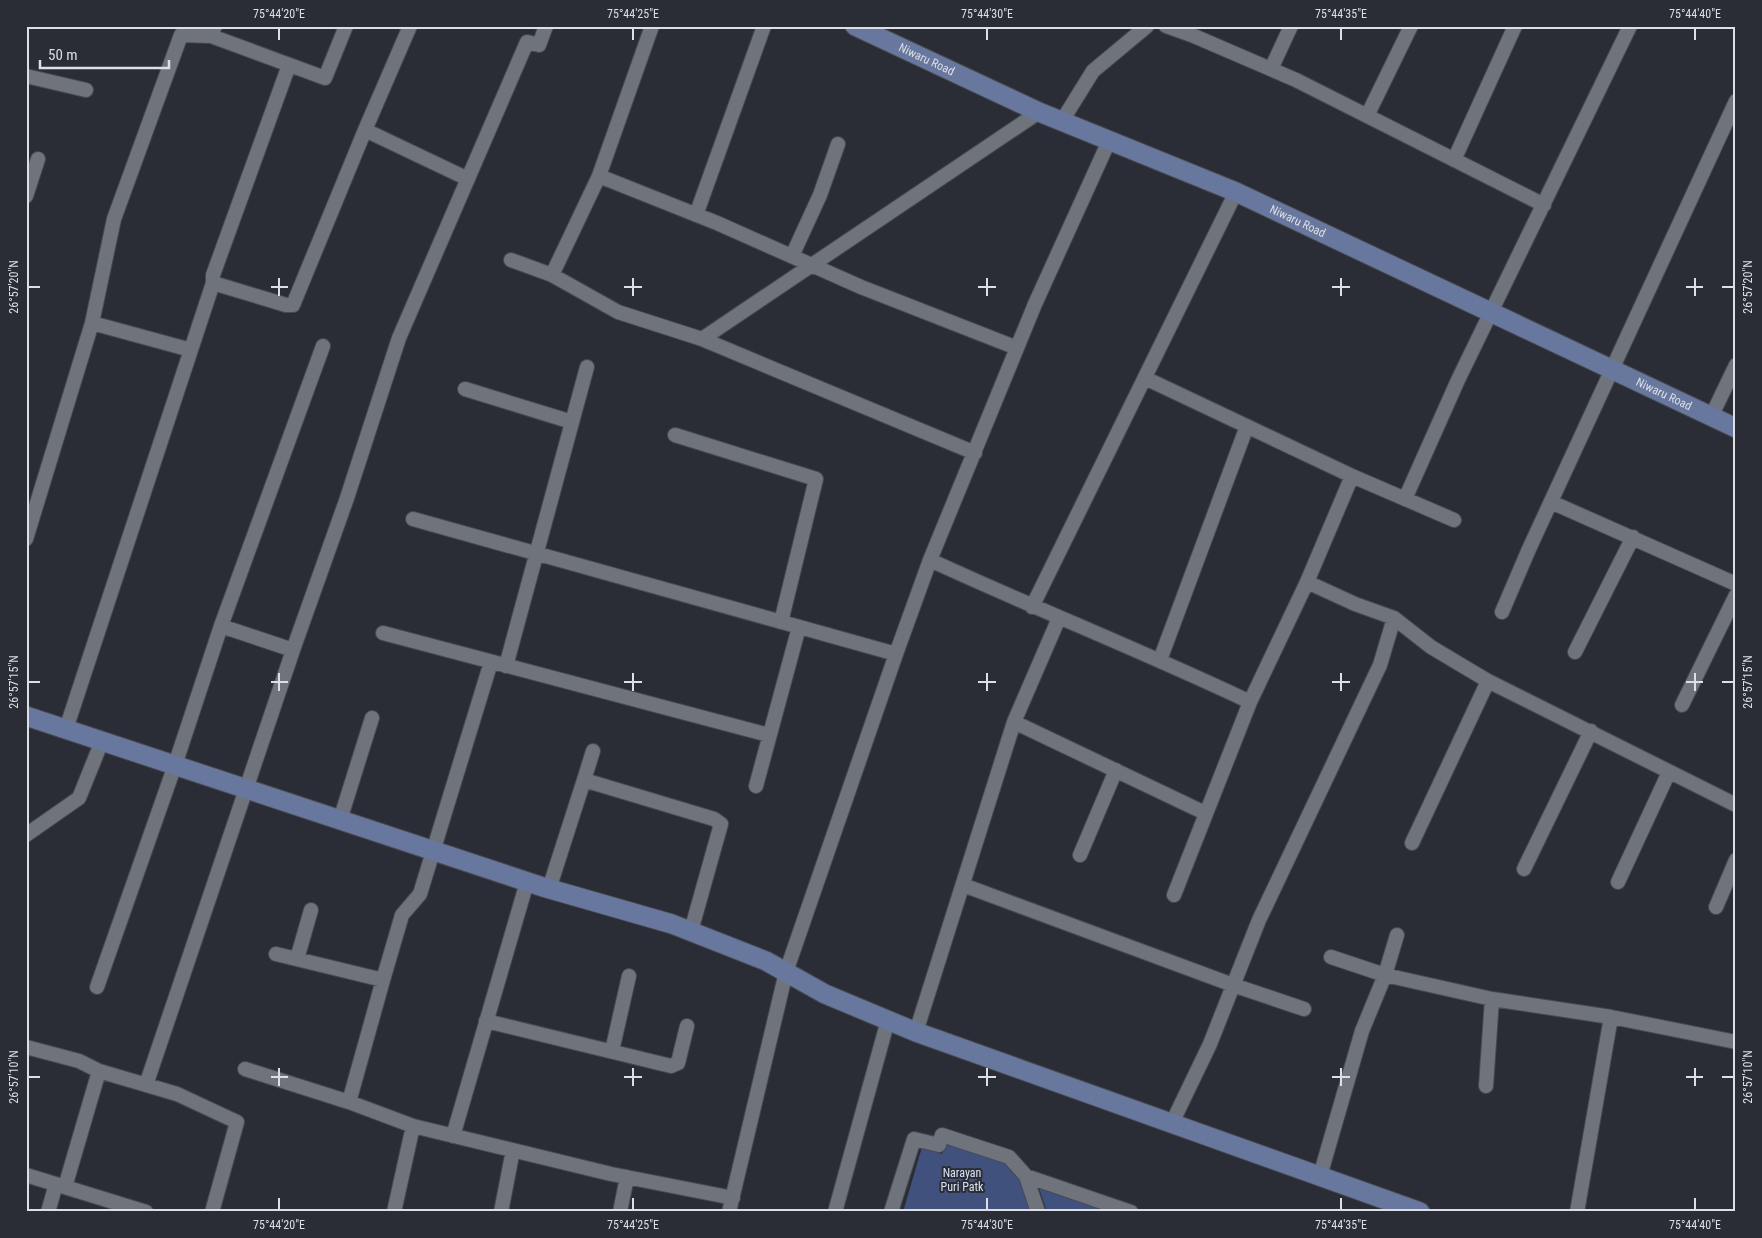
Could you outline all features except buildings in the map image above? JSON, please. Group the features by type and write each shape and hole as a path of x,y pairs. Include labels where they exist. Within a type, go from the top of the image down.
{"street":[{"path":"26,539 92,323 114,219 181,35 213,31 325,78 346,26"},
{"path":"213,283 286,305 293,305 364,130 410,26"},
{"path":"146,1085 293,650 347,498 399,338 527,42 538,46 546,26"},
{"path":"552,275 599,176 652,26"},
{"path":"696,215 764,26"},
{"name":"Niwaru Road","path":"856,26 1039,112 1236,192 1736,428"},
{"path":"1062,121 1093,71 1147,26"},
{"path":"1166,26 1271,69 1544,205"},
{"path":"1271,69 1291,26"},
{"path":"1367,116 1411,26"},
{"path":"1454,160 1515,26"},
{"path":"1405,499 1458,380 1630,26"},
{"path":"66,729 213,283 213,275 289,64"},
{"path":"26,76 86,90"},
{"path":"1502,612 1736,101"},
{"path":"702,339 814,266 1039,112"},
{"path":"364,130 468,178"},
{"path":"729,1212 786,972 896,654 930,560 1017,348 1109,141"},
{"path":"792,256 820,195 838,144"},
{"path":"26,196 38,159"},
{"path":"599,176 1017,348"},
{"path":"1032,607 1236,192"},
{"path":"511,260 552,275 618,312 702,339 975,453"},
{"path":"92,323 191,350"},
{"path":"97,987 175,765 221,626 323,346"},
{"path":"1711,417 1736,364"},
{"path":"506,666 587,367"},
{"path":"1145,378 1352,476 1454,520"},
{"path":"465,389 572,422"},
{"path":"1160,660 1247,426"},
{"path":"675,435 816,479 781,622"},
{"path":"1174,895 1250,702 1307,582 1352,476"},
{"path":"1551,502 1736,584"},
{"path":"413,519 896,654"},
{"path":"1575,652 1633,537"},
{"path":"930,560 1032,607 1160,660 1250,702"},
{"path":"1307,582 1355,604 1394,618 1431,647 1488,681 1736,805"},
{"path":"1682,705 1736,595"},
{"path":"916,1032 1014,722 1059,618"},
{"path":"1172,1123 1210,1044 1259,920 1380,665 1394,618"},
{"path":"221,626 293,650"},
{"path":"756,786 799,627"},
{"path":"383,633 769,735"},
{"path":"350,1102 402,915 420,894 435,852 491,662"},
{"path":"1412,843 1488,681"},
{"path":"26,716 549,890 691,931 766,961 825,994 916,1032 1420,1212"},
{"path":"340,820 372,718"},
{"path":"1014,722 1205,813"},
{"path":"1524,869 1591,731"},
{"path":"26,836 80,798 102,741"},
{"path":"549,890 593,751"},
{"path":"1080,854 1116,770"},
{"path":"1618,882 1669,772"},
{"path":"584,780 714,819 721,824 691,931"},
{"path":"1716,906 1736,860"},
{"path":"453,1136 527,882"},
{"path":"963,885 1233,985 1304,1009"},
{"path":"297,959 311,910"},
{"path":"1320,1176 1362,1031 1385,975 1397,935"},
{"path":"276,954 383,980"},
{"path":"1331,957 1385,975 1492,1000 1612,1017 1736,1042"},
{"path":"612,1051 629,976"},
{"path":"1486,1086 1492,1000"},
{"path":"1577,1212 1612,1017"},
{"path":"486,1020 675,1065 678,1063 686,1026"},
{"path":"835,1212 888,1020"},
{"path":"26,1048 79,1061 99,1071 177,1094 237,1122 212,1212"},
{"path":"245,1069 350,1102 413,1126 627,1177 733,1198"},
{"path":"48,1212 60,1185 99,1071"},
{"path":"394,1212 413,1126"},
{"path":"891,1212 914,1139 939,1145 942,1135 1009,1157 1026,1176 1038,1212"},
{"path":"501,1212 513,1150"},
{"path":"26,1175 146,1212"},
{"path":"1026,1176 1131,1212"},
{"path":"620,1212 627,1177"}],"green space":[{"name":"Narayan Puri Patk","path":"947,1141 1007,1163 1021,1180 1034,1212 903,1212 922,1147 942,1154"},
{"path":"1038,1185 1118,1212 1047,1212"}]}
